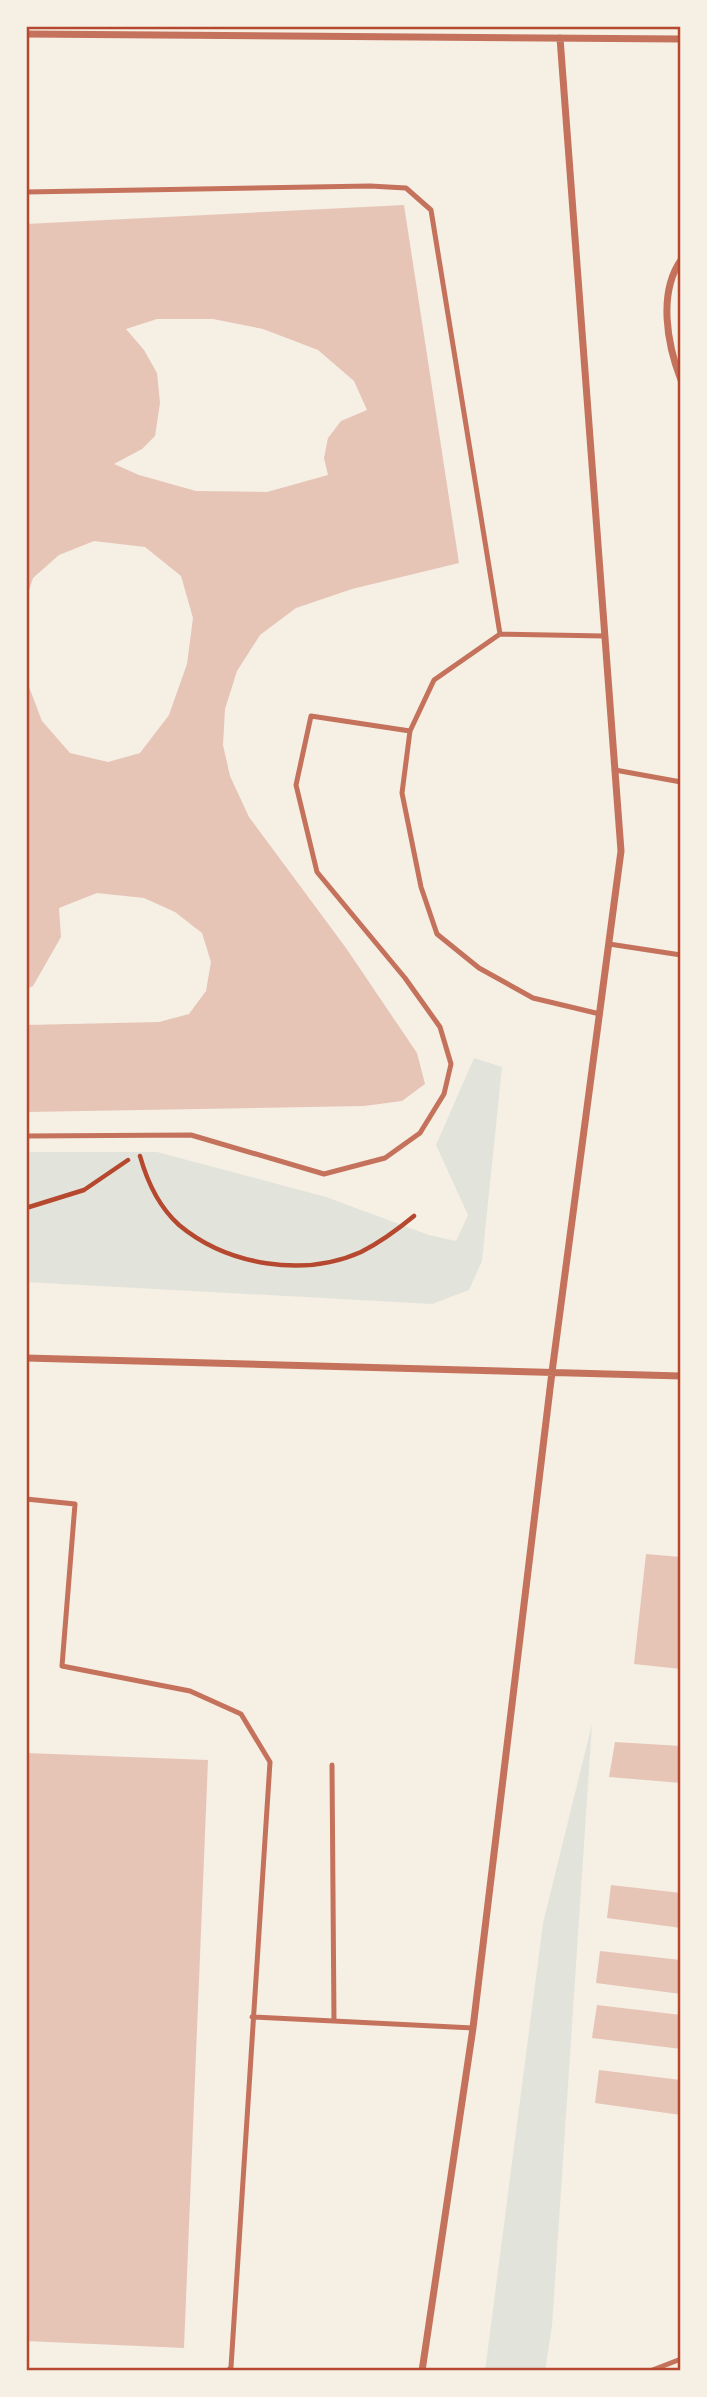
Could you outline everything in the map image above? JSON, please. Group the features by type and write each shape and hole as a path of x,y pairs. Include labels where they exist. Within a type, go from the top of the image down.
{"street":[{"path":"26,34 101,31 681,39"},
{"path":"422,2371 473,2028 552,1372 621,851 560,38"},
{"path":"681,260 671,274 667,317 673,357 681,380"},
{"path":"26,1358 681,1376"}],"lane":[{"path":"26,192 370,186 407,188 431,210 500,634"},
{"path":"600,1014 533,998 479,968 436,934 421,887 402,793 410,731 434,680 500,634 604,636"},
{"path":"26,1136 191,1135 324,1174 385,1158 420,1133 444,1094 451,1064 440,1027 405,978 317,872 296,785 311,716 410,731"},
{"path":"615,770 681,782"},
{"path":"609,944 681,955"},
{"path":"26,1499 75,1504 62,1666 190,1691 203,1696 241,1714 270,1762 231,2367 228,2371"},
{"path":"332,1765 334,2021"},
{"path":"252,2017 473,2028"},
{"path":"650,2371 681,2359"}],"path":[{"path":"26,1208 84,1190 138,1152 146,1177 158,1200 179,1224 234,1256 277,1265 317,1264 358,1253 390,1237 414,1216"}],"shaded area":[{"path":"474,1058 502,1067 482,1261 469,1290 432,1304 26,1282 26,1152 157,1152 326,1197 429,1235 456,1241 468,1215 436,1145"},
{"path":"592,1724 552,2326 545,2371 485,2371 543,1923"}],"building":[{"path":"404,205 459,563 352,589 296,608 260,635 237,671 225,709 223,745 230,776 249,817 346,948 417,1053 425,1084 402,1101 364,1106 26,1112 26,1025 159,1022 189,1014 206,991 211,962 202,933 175,912 144,898 97,893 59,908 61,937 33,986 26,989 26,679 42,721 70,753 108,762 140,753 169,715 187,664 193,618 181,576 145,547 94,541 59,555 33,578 26,600 26,224","holes":["157,319 213,319 263,329 318,350 354,381 367,410 341,421 328,438 324,458 328,475 267,492 196,491 139,475 114,464 142,449 155,436 160,403 157,373 144,350 126,329"]},
{"path":"646,1554 681,1557 681,1669 634,1664"},
{"path":"615,1742 681,1746 681,1783 609,1777"},
{"path":"26,1753 208,1760 184,2348 26,2341"},
{"path":"611,1885 681,1893 681,1928 607,1918"},
{"path":"600,1951 681,1960 681,1994 596,1983"},
{"path":"597,2005 681,2015 681,2049 592,2038"},
{"path":"599,2070 681,2080 681,2115 595,2103"}]}
